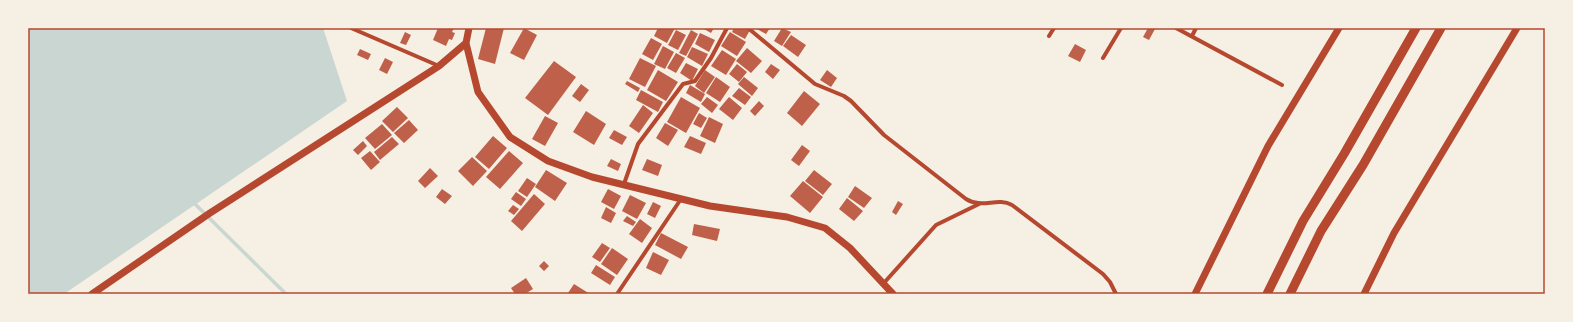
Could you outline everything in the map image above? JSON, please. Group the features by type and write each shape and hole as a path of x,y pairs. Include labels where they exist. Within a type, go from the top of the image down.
{"highway":[{"path":"1267,294 1302,221 1344,154 1416,28"},
{"path":"1290,294 1321,231 1341,197 1363,165 1441,28"}],"street":[{"path":"351,28 439,66"},
{"path":"469,28 466,43 478,92 510,137 548,160 592,177 710,206 787,217 826,228 850,248 893,294"},
{"path":"624,184 638,144 684,84 695,80 711,58 727,28"},
{"path":"748,28 815,84 844,96 851,101 889,139 966,199 979,204"},
{"path":"1049,36 1054,28"},
{"path":"1103,58 1121,28"},
{"path":"1176,28 1282,85"},
{"path":"1192,36 1196,28"},
{"path":"1195,294 1268,146 1338,28"},
{"path":"1364,294 1394,233 1517,28"},
{"path":"92,294 210,213 439,66 466,43"},
{"path":"617,294 681,199"},
{"path":"883,284 936,225 979,204 1007,202 1103,274 1110,282 1116,294"}],"shaded area":[{"path":"28,28 323,28 347,101 64,294 28,294"}],"building":[{"path":"438,28 454,28 452,32 455,33 452,40 449,39 446,46 433,40"},
{"path":"486,28 504,28 495,64 478,59"},
{"path":"524,28 537,35 524,60 510,53"},
{"path":"658,28 675,28 667,43 654,36"},
{"path":"714,28 711,33 704,29"},
{"path":"734,28 746,28 750,30 745,39 732,32"},
{"path":"770,28 766,34 757,29"},
{"path":"782,28 791,32 782,46 774,41"},
{"path":"1148,28 1155,29 1149,40 1143,37"},
{"path":"676,30 686,35 678,50 668,45"},
{"path":"691,30 698,34 686,56 679,53"},
{"path":"405,32 411,35 406,45 400,43"},
{"path":"730,32 746,42 737,56 721,46"},
{"path":"700,33 715,40 709,52 695,44"},
{"path":"791,35 806,45 798,57 783,46"},
{"path":"651,38 662,44 653,60 642,54"},
{"path":"1075,44 1086,50 1080,62 1068,56"},
{"path":"663,46 674,52 665,69 654,64"},
{"path":"692,47 708,54 702,66 687,57"},
{"path":"747,48 762,61 751,73 736,61"},
{"path":"360,49 371,54 368,60 357,55"},
{"path":"722,50 736,59 726,75 711,66"},
{"path":"676,53 685,58 676,73 667,68"},
{"path":"385,58 393,62 387,74 379,70"},
{"path":"640,58 656,66 645,87 629,79"},
{"path":"554,61 576,77 548,115 525,98"},
{"path":"686,63 698,69 692,81 680,73"},
{"path":"737,64 747,72 739,82 729,74"},
{"path":"771,64 780,70 773,79 765,72"},
{"path":"658,70 678,82 666,101 647,90"},
{"path":"705,70 715,77 704,93 695,86"},
{"path":"827,70 837,78 831,87 820,80"},
{"path":"716,77 730,87 720,102 706,93"},
{"path":"744,77 758,88 752,96 738,84"},
{"path":"627,81 640,88 638,92 625,84"},
{"path":"581,84 589,90 580,102 572,96"},
{"path":"690,85 705,94 701,102 686,93"},
{"path":"739,88 751,97 745,105 732,96"},
{"path":"641,90 663,102 658,112 636,100"},
{"path":"804,91 820,104 802,126 787,113"},
{"path":"681,97 700,108 686,133 667,122"},
{"path":"707,97 718,105 712,113 701,104"},
{"path":"729,97 742,108 733,120 719,109"},
{"path":"759,101 764,106 755,116 750,111"},
{"path":"643,105 653,113 639,133 629,126"},
{"path":"397,107 408,118 393,132 382,121"},
{"path":"586,111 606,124 594,145 573,132"},
{"path":"699,113 707,118 701,128 693,124"},
{"path":"545,116 558,123 545,146 532,139"},
{"path":"709,117 723,124 715,143 700,136"},
{"path":"409,120 418,130 404,143 394,133"},
{"path":"665,123 678,130 668,146 656,138"},
{"path":"382,124 392,135 375,149 365,138"},
{"path":"614,130 627,137 622,145 609,138"},
{"path":"493,136 507,148 489,169 475,157"},
{"path":"690,136 706,143 701,154 684,147"},
{"path":"392,137 399,144 380,160 374,152"},
{"path":"363,141 367,146 358,155 353,150"},
{"path":"802,145 810,151 799,166 791,160"},
{"path":"370,151 380,162 371,170 361,158"},
{"path":"509,151 523,163 500,189 486,177"},
{"path":"472,157 487,171 473,186 458,171"},
{"path":"611,159 621,164 618,171 607,166"},
{"path":"647,159 662,165 658,176 642,170"},
{"path":"430,168 438,176 425,188 418,181"},
{"path":"546,170 567,183 555,201 535,187"},
{"path":"814,170 832,184 823,195 805,181"},
{"path":"527,178 536,184 527,197 518,191"},
{"path":"803,181 823,197 810,213 790,196"},
{"path":"855,186 872,198 864,208 848,197"},
{"path":"442,189 452,196 445,204 436,197"},
{"path":"608,189 621,196 614,209 601,202"},
{"path":"516,192 526,199 521,206 511,199"},
{"path":"534,194 545,204 522,231 511,221"},
{"path":"630,195 646,203 637,219 622,211"},
{"path":"847,198 863,211 854,221 839,209"},
{"path":"898,201 903,204 896,215 892,212"},
{"path":"653,202 661,206 655,218 647,214"},
{"path":"513,205 519,209 514,215 508,211"},
{"path":"606,207 616,213 611,223 601,218"},
{"path":"627,216 636,222 633,226 623,221"},
{"path":"640,219 652,228 642,243 629,234"},
{"path":"694,224 720,229 717,241 692,235"},
{"path":"661,233 688,247 681,259 655,245"},
{"path":"602,243 610,248 600,262 592,257"},
{"path":"612,248 628,259 617,275 601,264"},
{"path":"653,252 669,260 661,275 646,268"},
{"path":"544,261 549,266 544,271 539,266"},
{"path":"596,265 615,277 610,285 591,273"},
{"path":"526,278 533,289 525,294 515,294 511,288"},
{"path":"574,284 590,294 569,294 568,293"}],"waterway":[{"path":"193,202 286,294"}]}
